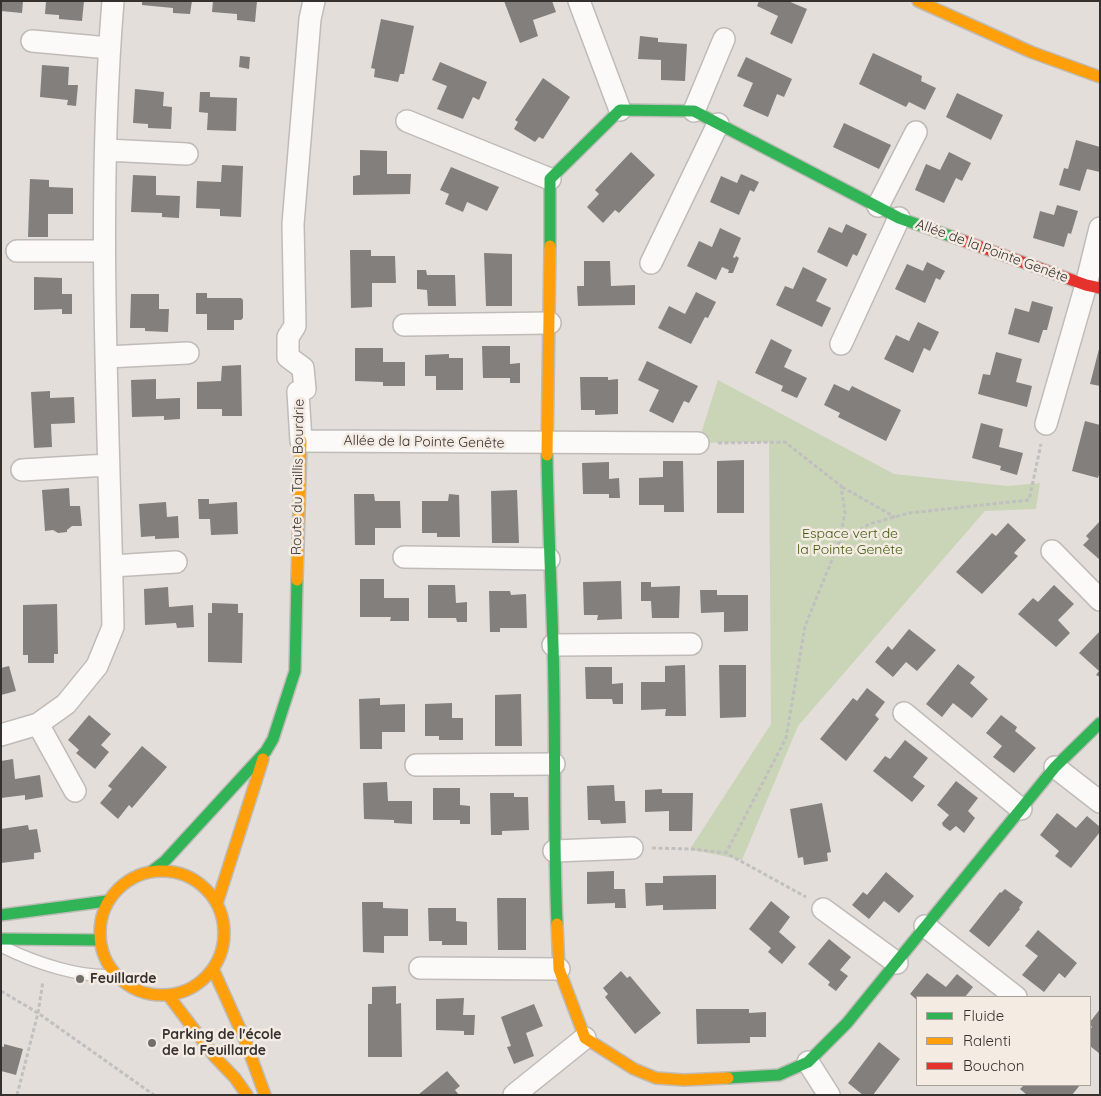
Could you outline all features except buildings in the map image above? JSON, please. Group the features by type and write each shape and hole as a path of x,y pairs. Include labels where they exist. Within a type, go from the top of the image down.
{"street":[{"path":"1,735 38,724 66,704 97,666 113,627 104,251 109,48 113,1"},
{"name":"Route du Taillis Bourdrie","path":"152,870 165,861 266,751 273,739 296,671 297,555 301,441 298,392 305,389 303,368 288,357 288,337 295,326 293,224 310,19 314,1"},
{"path":"579,1 620,110 550,179 550,322 547,444 553,645 554,851 559,969 585,1038 634,1069 656,1078 684,1080 779,1074 808,1062 847,1023 1055,768 1100,723"},
{"path":"918,1 1058,64 1100,77"},
{"path":"694,111 724,39"},
{"path":"32,41 109,48"},
{"name":"Allée de la Pointe Genête","path":"620,110 694,111 899,218 1093,287"},
{"path":"407,121 550,179"},
{"path":"651,263 718,124"},
{"path":"878,206 916,132"},
{"path":"106,150 187,154"},
{"name":"Allée de la Pointe Genête","path":"840,344 899,218"},
{"name":"Allée de la Pointe Genête","path":"1046,424 1093,287 1100,228"},
{"path":"17,251 104,251"},
{"path":"404,325 550,322"},
{"path":"106,357 188,353"},
{"name":"Allée de la Pointe Genête","path":"301,441 698,444"},
{"path":"22,470 108,465"},
{"path":"1052,550 1100,600"},
{"path":"404,557 549,559"},
{"path":"112,566 176,562"},
{"path":"553,645 691,644"},
{"path":"904,713 1021,809"},
{"path":"38,724 75,791"},
{"name":"Route du Taillis Bourdrie","path":"218,903 266,751"},
{"path":"416,765 554,764"},
{"path":"1055,768 1100,802"},
{"path":"554,851 632,848"},
{"path":"152,870 172,870 190,876 206,887 218,903 224,919 225,937 221,954 213,970 201,982 185,991 168,995 148,994 130,987 116,975 105,959 99,940 100,920 107,901 119,886 134,876 152,870"},
{"path":"1,915 107,901"},
{"path":"823,909 897,963"},
{"path":"925,926 1015,996"},
{"path":"1,939 99,940"},
{"path":"420,968 559,969"},
{"path":"213,970 245,1040 265,1095"},
{"path":"168,995 215,1057 235,1078 247,1095"},
{"path":"514,1095 585,1038"},
{"path":"808,1062 829,1095"}],"lane":[{"path":"1,946 22,956 48,964 100,977 116,975"}],"path":[{"path":"838,545 869,524 909,513 1029,500 1046,424"},
{"path":"698,444 785,442 842,486 895,517"},
{"path":"726,852 786,738 805,626 838,545 845,513 842,486"},
{"path":"632,848 726,852 813,901 823,909"},
{"path":"1,991 38,1013 154,1095"},
{"path":"17,1095 38,1013"}],"green space":[{"name":"Espace vert de la Pointe Genête","path":"718,380 894,474 1008,486 1040,483 1036,509 985,511 798,726 742,860 690,849 771,724 769,442 698,443"}],"traffic: fast":[{"path":"550,246 550,179 620,110 694,111 899,218 953,237"},
{"path":"547,455 554,680 557,924"},
{"path":"152,871 165,861 266,751 273,739 295,671 297,580"},
{"path":"728,1078 779,1075 808,1062 847,1023 1055,767 1100,723"},
{"path":"1,915 107,901"},
{"path":"1,939 99,940"}],"traffic: slow":[{"path":"918,1 1031,52 1100,77"},
{"path":"547,455 550,246"},
{"path":"297,580 301,441"},
{"path":"217,903 263,759"},
{"path":"162,871 186,875 206,889 220,909 224,933 220,957 206,977 186,991 162,995 138,991 118,977 104,957 100,933 104,909 118,889 138,875 162,871"},
{"path":"557,924 559,969 585,1038 634,1069 656,1078 684,1080 728,1078"},
{"path":"213,969 245,1040 265,1095"},
{"path":"168,995 215,1057 235,1078 247,1095"}],"traffic: jam":[{"path":"953,237 1086,285 1100,288"}],"place":[{"name":"Feuillarde","path":"80,979"},
{"name":"Parking de l'école de la Feuillarde","path":"152,1043"}]}
